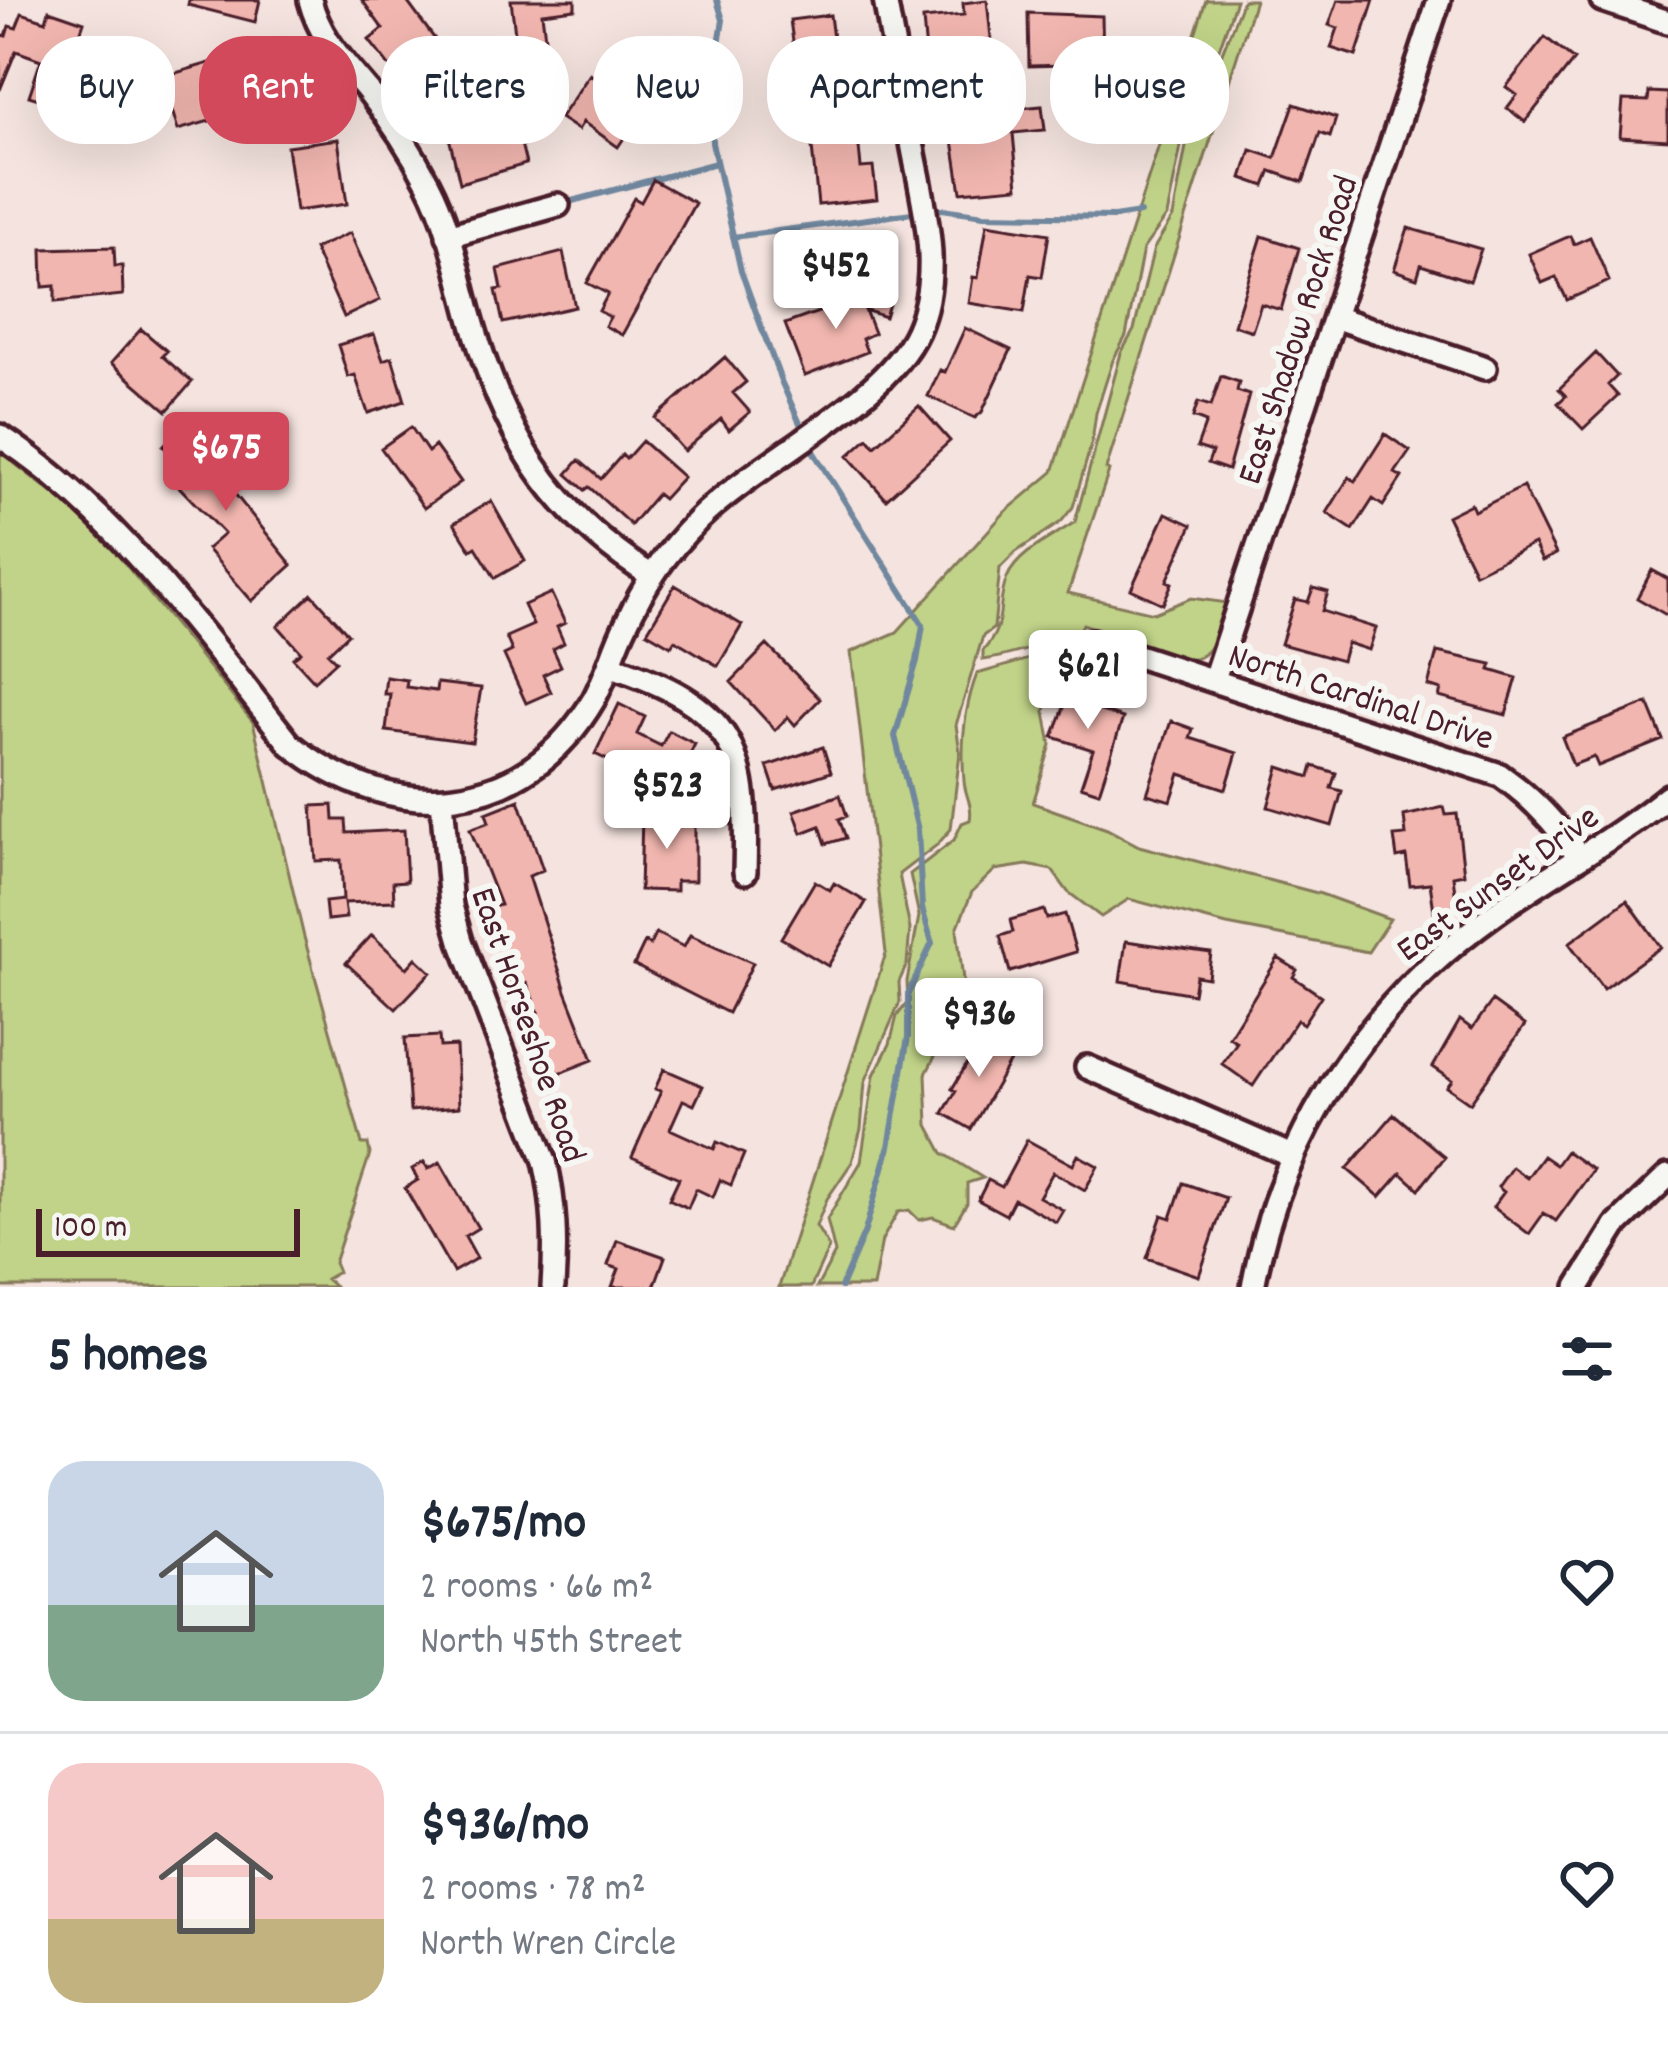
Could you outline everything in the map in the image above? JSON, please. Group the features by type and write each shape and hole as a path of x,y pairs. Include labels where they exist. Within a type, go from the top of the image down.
{"street":[{"path":"310,0 336,56 410,149 431,188 483,362 523,452 594,536 652,576"},
{"path":"0,436 50,472 127,542 290,744 347,782 407,799 442,800 501,784 544,758 576,726 652,576 703,515 881,380 918,330 927,297 930,239 885,0"},
{"name":"East Shadow Rock Road","path":"1214,679 1439,0"},
{"path":"1602,0 1668,22"},
{"path":"448,236 558,206"},
{"path":"1334,317 1485,368"},
{"name":"North Cardinal Drive","path":"1092,640 1500,775 1556,823 1580,857"},
{"path":"610,665 671,689 722,730 745,783 745,872"},
{"name":"East Sunset Drive","path":"1253,1287 1279,1186 1292,1156 1342,1068 1396,998 1490,917 1668,796"},
{"name":"East Horseshoe Road","path":"442,800 451,906 545,1161 554,1199 553,1287"},
{"path":"1087,1067 1292,1156"},
{"path":"1578,1287 1616,1226 1668,1176"}],"green space":[{"path":"1206,0 1236,0 1223,36 1194,36"},
{"path":"1243,0 1255,0 1229,82 1229,36"},
{"path":"1159,144 1181,144 1167,216 1143,249 1126,336 1096,413 1073,507 1061,522 1000,568 994,628 983,636 956,725 960,752 951,829 899,874 910,929 907,964 899,982 900,1002 865,1082 852,1162 827,1199 816,1226 829,1247 811,1287 779,1287 886,953 851,652 897,632 1005,512 1053,472"},
{"path":"1186,144 1209,144 1068,593 1154,613 1191,598 1227,603 1215,638 1206,652 1191,660 1083,624 1075,641 983,660 1012,569 1075,522 1154,248 1173,217"},
{"path":"0,452 74,510 114,550 253,722 304,937 362,1144 368,1144 370,1154 334,1263 338,1272 326,1279 335,1287 0,1287"},
{"path":"1055,644 1073,646 1056,659 1048,685 1045,712 1051,745 1033,803 1107,829 1139,846 1321,894 1390,919 1368,952 1227,925 1129,899 1101,917 1068,892 1052,870 1027,865 995,870 972,892 957,929 965,997 926,1074 928,1125 943,1153 983,1178 967,1183 967,1203 954,1225 933,1217 919,1220 909,1210 898,1212 882,1240 873,1287 817,1287 835,1253 827,1219 861,1162 874,1075 890,1044 897,1016 908,1002 907,981 919,916 910,874 954,840 962,823 970,820 963,740 977,674 1036,657"}],"building":[{"path":"189,0 260,0 255,22 188,5"},
{"path":"362,0 406,0 433,36 381,36 381,56 369,40 383,29"},
{"path":"511,0 575,0 575,9 542,13 545,36 515,36"},
{"path":"987,0 991,36 924,36 923,19 964,15 963,3"},
{"path":"1338,0 1374,0 1356,56 1331,48 1338,28 1329,25"},
{"path":"49,10 84,22 79,36 36,36 36,58 16,51 0,90 0,34 6,36 9,26 16,28 22,13 46,21"},
{"path":"1028,13 1102,16 1102,36 1050,36 1050,65 1029,66"},
{"path":"830,15 833,36 792,36 790,20"},
{"path":"1545,37 1574,60 1525,122 1507,108 1517,95 1506,87"},
{"path":"199,66 199,124 178,130 175,120 175,73"},
{"path":"593,76 593,129 583,122 578,130 569,124 569,105"},
{"path":"1649,92 1668,93 1668,140 1620,137 1623,100 1648,101"},
{"path":"1294,104 1336,118 1330,137 1320,133 1303,182 1271,171 1265,186 1242,178 1251,150 1275,158"},
{"path":"1042,106 1045,130 1026,132 1026,108"},
{"path":"339,144 347,204 296,211 287,146"},
{"path":"451,144 521,144 526,164 460,183"},
{"path":"812,144 859,144 861,168 873,167 877,199 818,205"},
{"path":"954,144 1014,144 1018,187 961,192"},
{"path":"653,180 695,203 622,335 605,326 610,317 599,311 608,294 587,283 634,198 641,202"},
{"path":"987,224 1049,234 1042,277 1030,275 1024,312 969,303"},
{"path":"1408,228 1481,249 1470,281 1421,265 1417,278 1394,270"},
{"path":"350,233 380,300 344,317 314,249"},
{"path":"1262,236 1299,248 1281,310 1261,304 1252,331 1234,325"},
{"path":"1570,236 1574,244 1590,237 1609,281 1567,300 1556,277 1542,283 1529,254"},
{"path":"114,247 115,266 122,266 123,295 55,302 55,286 43,287 42,249"},
{"path":"563,252 575,307 503,323 496,290 502,289 498,269"},
{"path":"872,285 892,294 885,317 865,310 874,333 862,339 867,352 805,376 785,324 849,301 864,308"},
{"path":"965,328 1011,350 975,418 928,396"},
{"path":"141,329 192,382 167,411 111,363"},
{"path":"374,334 383,360 392,357 405,401 368,413 355,375 348,377 338,345"},
{"path":"1596,353 1617,376 1608,385 1618,396 1583,429 1558,403 1566,396 1559,389"},
{"path":"725,357 746,382 733,393 750,412 729,430 721,419 684,451 655,418"},
{"path":"1221,376 1239,382 1237,391 1249,395 1228,470 1208,463 1212,452 1197,447 1206,422 1193,417 1198,402 1211,406"},
{"path":"919,406 950,441 886,499 848,456 868,438 875,446"},
{"path":"411,427 428,452 435,446 461,482 424,508 381,448"},
{"path":"180,429 192,442 202,432 223,454 220,457 245,483 234,493 292,565 252,601 207,549 224,534 165,472 177,460 163,446"},
{"path":"1385,434 1410,451 1395,473 1402,477 1383,506 1373,499 1353,530 1327,513 1349,477 1355,481"},
{"path":"642,441 683,477 663,499 657,494 631,525 567,474 579,460 601,479"},
{"path":"1523,487 1556,554 1542,561 1534,544 1475,573 1447,516 1471,504 1474,511"},
{"path":"491,501 525,561 495,578 454,523"},
{"path":"1166,513 1192,525 1167,581 1172,583 1163,604 1131,589"},
{"path":"1652,570 1668,579 1668,616 1637,598"},
{"path":"675,585 742,625 718,666 675,640 671,646 647,632"},
{"path":"1313,588 1328,592 1322,611 1376,628 1369,650 1347,643 1342,661 1281,644 1295,599 1308,602"},
{"path":"551,593 565,623 557,627 564,643 553,649 561,666 543,675 551,692 526,703 504,655 512,651 506,637 533,625 524,605"},
{"path":"312,594 348,634 328,653 336,661 314,681 293,658 301,652 278,626"},
{"path":"767,645 820,699 795,725 788,717 775,730 731,682"},
{"path":"1437,652 1492,664 1490,670 1517,678 1506,715 1439,697 1441,690 1428,686"},
{"path":"386,677 407,680 406,687 436,691 437,683 481,688 472,742 386,731 390,694 384,694"},
{"path":"1061,686 1101,699 1098,710 1123,718 1099,792 1081,786 1093,750 1053,737 1065,705 1055,702"},
{"path":"1648,703 1663,740 1598,766 1594,757 1573,765 1562,737"},
{"path":"619,704 645,717 637,734 661,746 669,731 695,744 672,791 595,754"},
{"path":"1171,721 1193,729 1190,738 1237,753 1226,789 1180,774 1171,801 1147,794"},
{"path":"823,747 831,772 775,790 767,766"},
{"path":"1313,766 1336,773 1331,788 1342,791 1332,826 1268,807 1279,767 1310,777"},
{"path":"840,795 847,816 839,819 846,838 826,844 820,826 802,833 794,811"},
{"path":"519,800 543,870 529,876 593,1060 544,1079 520,1019 538,1012 527,983 508,989 500,964 507,962 490,908 500,905 470,829 489,822 486,813"},
{"path":"333,805 334,820 346,820 347,833 404,830 407,881 393,882 394,901 344,903 346,918 327,920 325,902 343,900 341,860 316,861 312,806"},
{"path":"1444,807 1446,815 1457,814 1464,874 1453,876 1457,908 1434,911 1430,883 1410,885 1406,856 1397,858 1394,836 1406,835 1404,816"},
{"path":"642,816 695,817 695,881 676,881 676,891 640,890"},
{"path":"815,881 830,890 834,883 866,902 828,966 781,938"},
{"path":"1627,900 1661,947 1603,989 1569,943"},
{"path":"1044,910 1047,919 1065,914 1076,952 1010,972 1000,936 1013,932 1010,920"},
{"path":"656,933 684,947 690,935 753,963 728,1013 634,965 645,942 650,945"},
{"path":"372,935 407,968 416,958 431,972 396,1009 346,963"},
{"path":"1126,941 1211,953 1208,978 1196,976 1193,994 1120,981"},
{"path":"1278,958 1297,970 1293,977 1321,996 1303,1024 1297,1020 1253,1086 1222,1064 1237,1042 1229,1037"},
{"path":"1492,1001 1525,1025 1470,1103 1447,1087 1452,1080 1433,1067 1460,1020 1472,1029"},
{"path":"987,1031 1017,1049 971,1129 943,1113"},
{"path":"439,1036 440,1047 456,1046 459,1107 410,1111 405,1038"},
{"path":"664,1069 703,1086 694,1105 683,1100 670,1129 714,1149 717,1142 744,1154 731,1185 720,1180 713,1197 696,1189 688,1208 669,1199 679,1178 632,1157 661,1091 655,1089"},
{"path":"1394,1114 1445,1157 1419,1189 1401,1173 1380,1197 1347,1169"},
{"path":"1027,1140 1073,1165 1078,1155 1098,1166 1085,1190 1053,1172 1039,1197 1063,1210 1056,1222 1014,1199 1006,1215 978,1200 988,1180 1002,1187"},
{"path":"1566,1151 1593,1170 1556,1221 1544,1213 1529,1234 1493,1207 1504,1192 1498,1187 1512,1167 1527,1178 1543,1156 1556,1165"},
{"path":"424,1162 428,1169 440,1162 478,1228 465,1236 477,1258 453,1272 405,1188 418,1180 412,1169"},
{"path":"1183,1183 1226,1198 1199,1276 1147,1258 1162,1215 1171,1218"},
{"path":"617,1240 665,1257 654,1287 612,1287 619,1269 608,1265"}],"waterway":[{"path":"717,0 723,20 711,91 712,143 741,271 811,448 923,625 895,736 918,830 922,908 932,943 908,994 908,1037 889,1147 865,1231 841,1287"},
{"path":"561,204 716,163"},
{"path":"733,237 942,209 984,215 1114,217 1140,213"}]}
